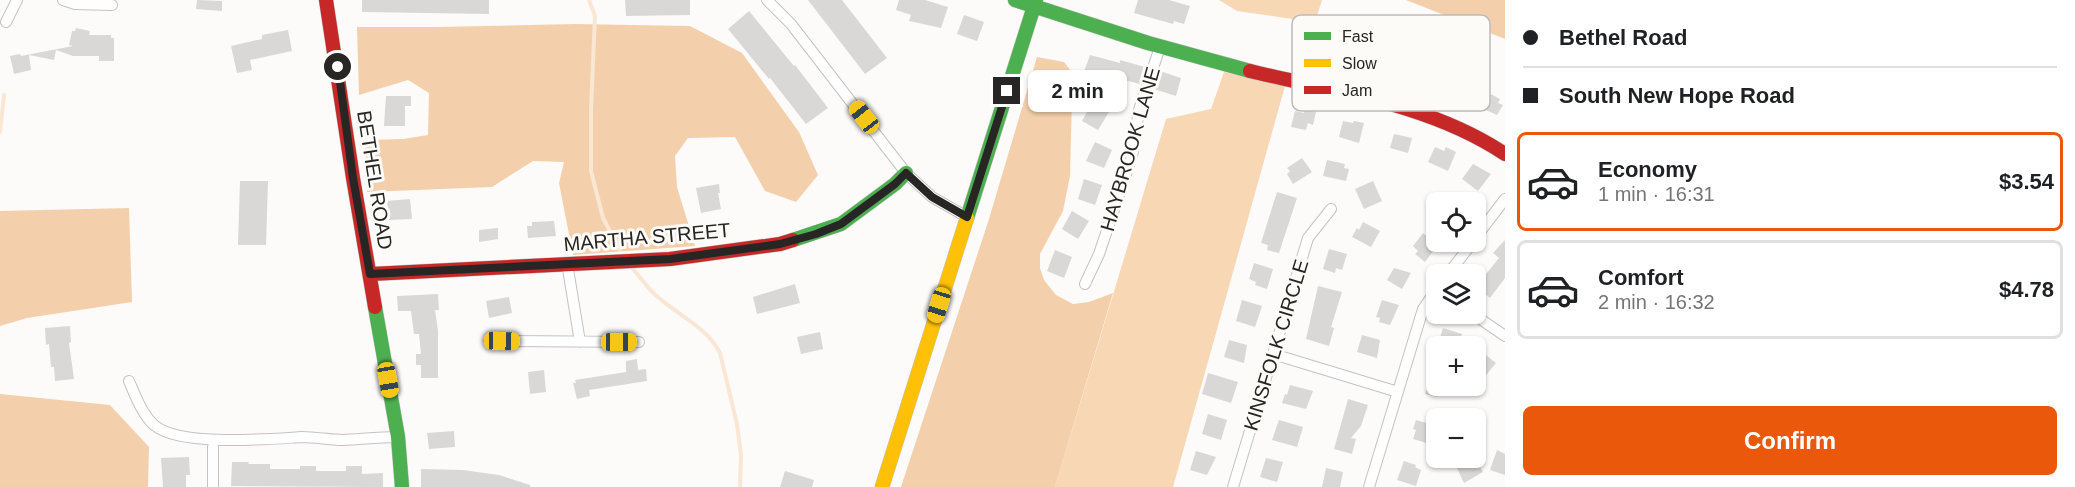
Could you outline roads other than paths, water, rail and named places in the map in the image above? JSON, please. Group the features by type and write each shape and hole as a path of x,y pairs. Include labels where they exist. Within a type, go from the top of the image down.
{"street":[{"path":"6,22 18,0"},
{"path":"63,0 75,4 112,5"},
{"name":"BETHEL ROAD","path":"326,0 353,178 398,438 402,487"},
{"path":"768,0 791,24 906,173 932,197 967,217"},
{"path":"1015,0 1035,3 1160,47 1292,81"},
{"path":"882,487 1035,3"},
{"name":"HAYBROOK LANE","path":"1085,284 1101,248 1133,152 1139,110 1160,47"},
{"path":"1415,111 1454,123 1484,138 1505,154"},
{"name":"MARTHA STREET","path":"370,274 670,259 780,244 841,224 895,184 906,173"},
{"path":"1486,224 1505,199"},
{"name":"KINSFOLK CIRCLE","path":"1233,487 1308,238 1331,208"},
{"path":"1456,264 1465,252"},
{"path":"567,264 580,342"},
{"path":"1370,487 1426,305"},
{"path":"1486,323 1505,336"},
{"path":"502,341 639,342"},
{"path":"1273,354 1398,392"},
{"path":"129,381 140,405 153,424 171,434 217,439 266,440 304,437 342,440 398,438"},
{"path":"213,447 213,487"}],"waterway":[{"path":"589,0 595,16 591,171 603,218 620,250"},
{"path":"0,132 4,95"},
{"path":"633,269 666,304 708,336 720,353 737,424 741,455 740,487"}]}
